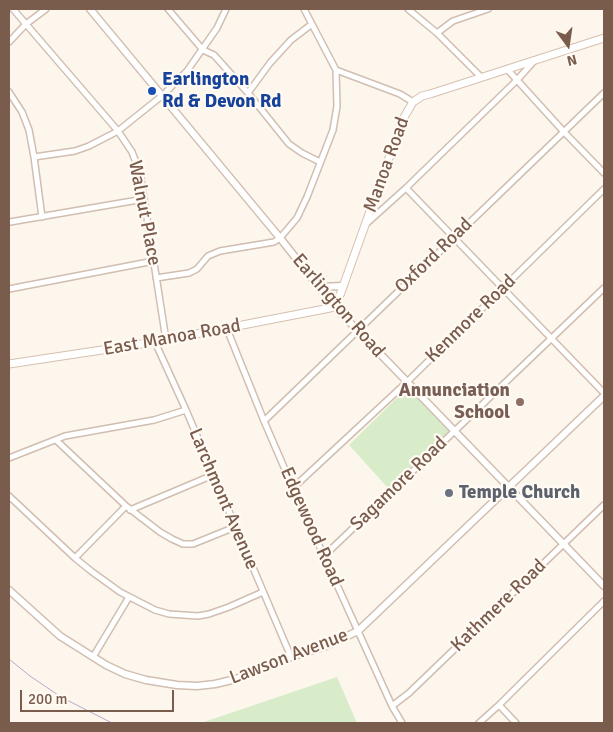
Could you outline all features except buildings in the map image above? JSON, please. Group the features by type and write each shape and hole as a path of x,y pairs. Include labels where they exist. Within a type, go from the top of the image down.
{"main road":[{"name":"Manoa Road","path":"334,305 340,295 406,112 413,102 422,96 604,38"},
{"name":"East Manoa Road","path":"9,364 227,329 325,310 334,305"}],"street":[{"name":"Walnut Place","path":"13,9 118,131 132,152 140,173 166,340"},
{"path":"9,42 26,24 46,9"},
{"name":"Earlington Road","path":"90,9 163,95 334,305 604,586"},
{"path":"168,9 203,50 214,55 248,93 289,144 320,162"},
{"path":"34,157 74,151 89,146 118,131 163,95 187,71 217,28 226,9"},
{"path":"156,278 189,273 197,269 208,256 220,251 274,242 280,238 297,218 333,130 337,106 336,70 304,9"},
{"path":"408,9 438,33 482,77"},
{"path":"438,33 453,21 488,9"},
{"path":"248,93 270,63 291,40 312,24"},
{"path":"365,224 406,188 536,60"},
{"path":"507,69 604,173"},
{"path":"336,70 400,94 413,102"},
{"path":"9,92 22,112 28,130 34,157 42,217"},
{"name":"Oxford Road","path":"264,420 604,93"},
{"path":"406,188 553,338 604,394"},
{"name":"Kenmore Road","path":"293,488 407,382 604,189"},
{"path":"10,222 144,199"},
{"path":"9,290 154,261"},
{"path":"319,287 343,286"},
{"name":"Sagamore Road","path":"324,556 604,288"},
{"name":"Edgewood Road","path":"227,329 293,488 392,706 402,723"},
{"name":"Larchmont Avenue","path":"155,342 291,656"},
{"name":"Lawson Avenue","path":"9,590 60,636 106,665 125,674 146,680 197,686 236,679 291,656 326,646 358,631 509,488 604,394"},
{"path":"9,456 65,436 154,420 186,410"},
{"path":"56,440 128,508 160,532 183,544 193,544 235,527"},
{"path":"75,558 128,508 213,475"},
{"path":"9,496 75,558 103,580 154,610 169,614 198,616 229,607 264,592"},
{"name":"Kathmere Road","path":"392,706 416,686 604,505"},
{"path":"93,657 129,597"},
{"path":"479,723 604,601"},
{"path":"499,705 516,723"}],"green space":[{"path":"407,388 449,431 388,488 349,445"},
{"path":"337,677 357,723 201,723"}],"tram line":[{"path":"9,659 61,697 112,723"}],"place":[{"name":"Earlington Rd & Devon Rd","path":"152,91"},
{"name":"Annunciation School","path":"520,402"},
{"name":"Temple Church","path":"449,493"}]}
